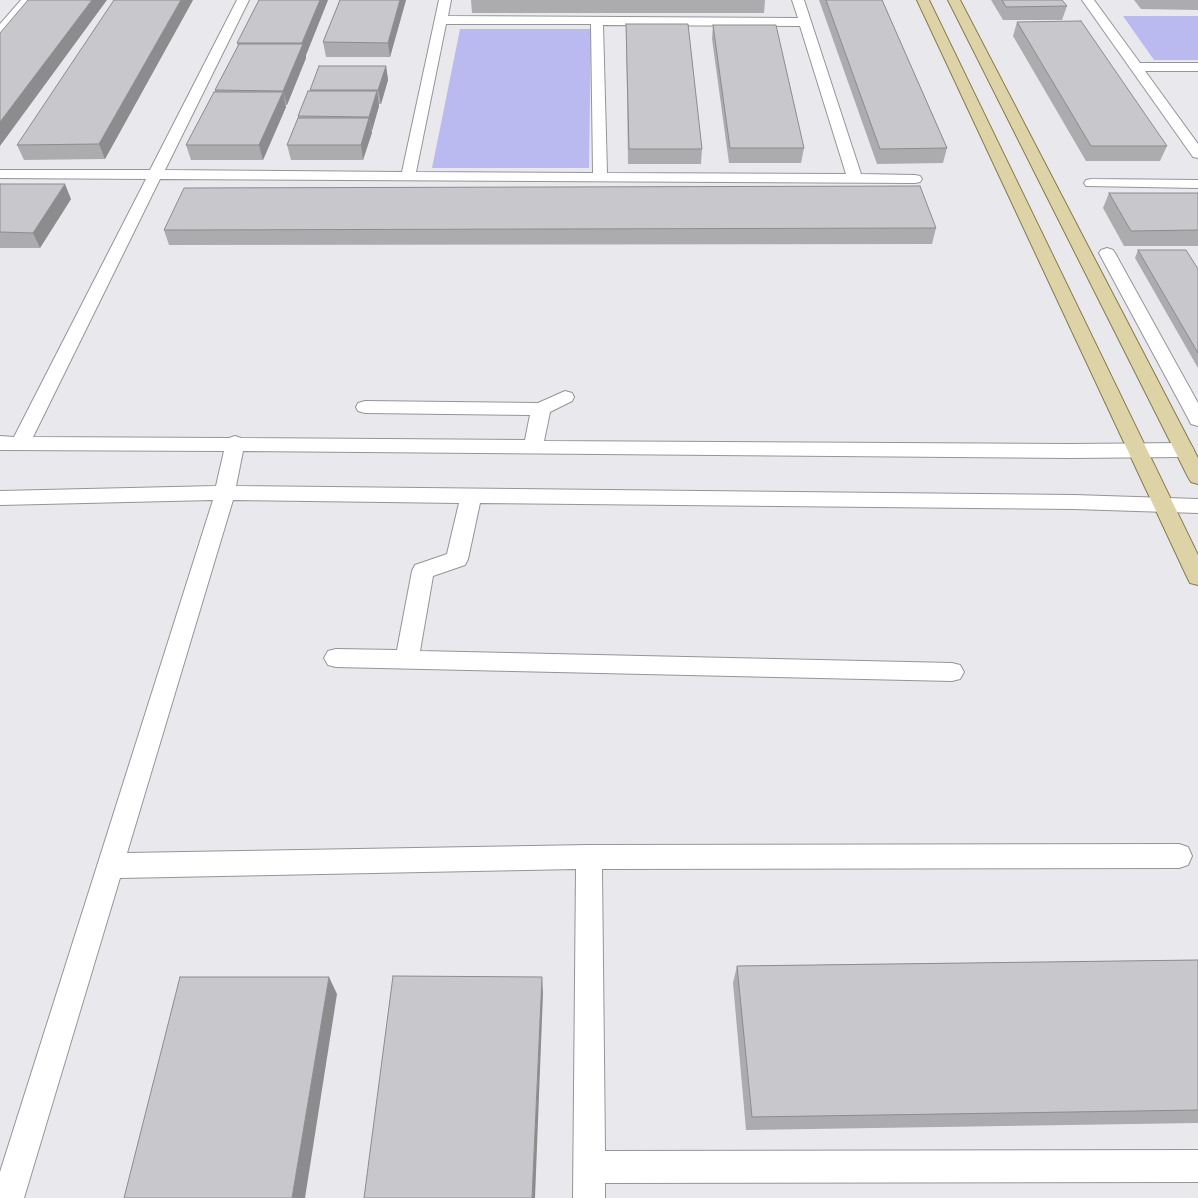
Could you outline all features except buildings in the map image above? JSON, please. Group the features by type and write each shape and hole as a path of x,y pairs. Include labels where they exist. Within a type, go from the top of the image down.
{"main road":[{"path":"923,0 1136,450 1198,577"},
{"path":"954,0 1198,477"}],"street":[{"path":"0,32 27,0"},
{"path":"21,442 242,0"},
{"path":"408,176 446,0"},
{"path":"798,0 855,179"},
{"path":"1088,0 1198,154"},
{"path":"441,20 804,22"},
{"path":"597,21 600,178"},
{"path":"1136,67 1198,67"},
{"path":"0,174 915,179"},
{"path":"1091,183 1198,184"},
{"path":"1107,253 1198,420"},
{"path":"365,407 541,409 566,397"},
{"path":"533,446 541,409"},
{"path":"0,443 1184,450"},
{"path":"8,1198 224,493 235,444"},
{"path":"0,498 224,493 1162,504 1198,506"},
{"path":"407,659 423,571 457,559 471,496"},
{"path":"336,658 952,672"},
{"path":"110,866 589,857 1179,856"},
{"path":"588,1198 589,857"},
{"path":"589,1167 1198,1166"}],"shaded area":[{"path":"1123,16 1198,16 1198,60 1154,60"},
{"path":"460,29 591,29 589,168 432,168"}]}
